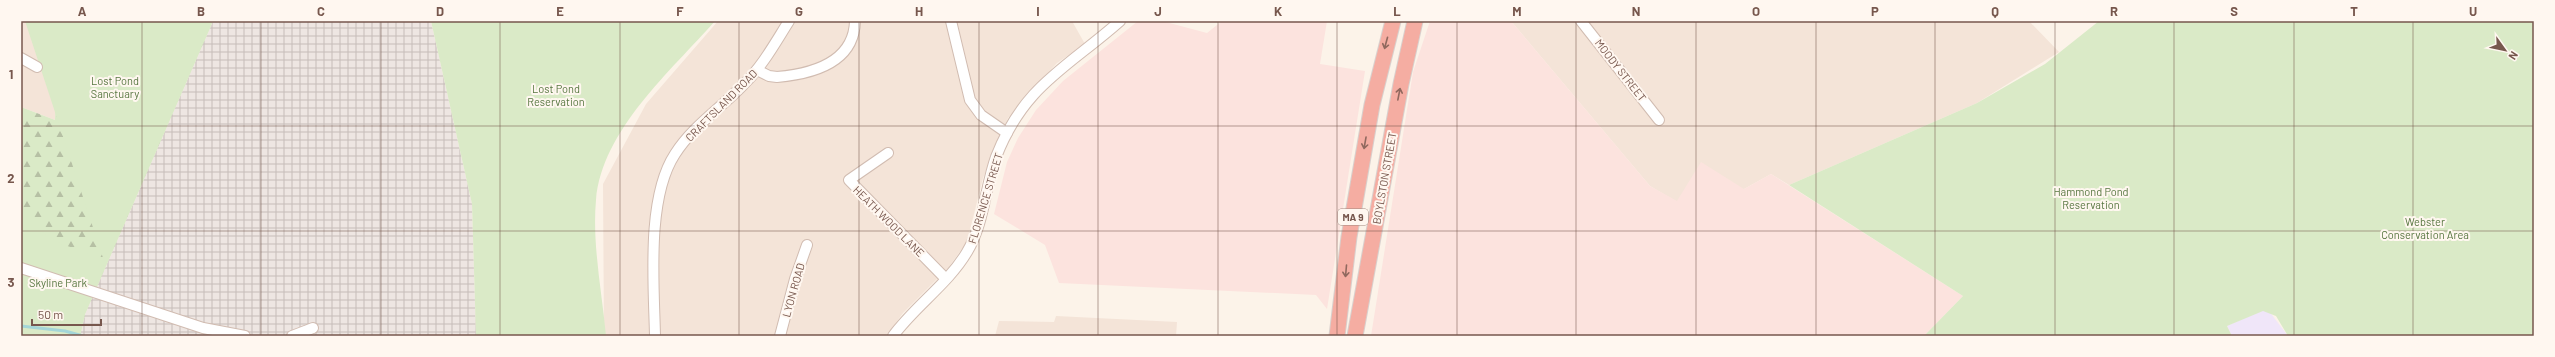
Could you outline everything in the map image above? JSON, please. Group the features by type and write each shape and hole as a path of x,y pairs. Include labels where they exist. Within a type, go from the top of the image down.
{"highway":[{"name":"MA 9","path":"1337,336 1349,237 1371,112 1380,65 1393,21"},
{"name":"BOYLSTON STREET","path":"1355,336 1400,84 1415,21"}],"street":[{"name":"CRAFTSLAND ROAD","path":"656,336 655,233 660,194 668,167 692,133 744,85 789,21"},
{"path":"756,70 769,76 777,77 829,65 847,47 855,21"},
{"path":"951,21 970,100 981,116 1008,133"},
{"name":"FLORENCE STREET","path":"893,336 916,308 947,276 972,243 994,165 1008,133 1023,107 1045,82 1120,21"},
{"name":"MOODY STREET","path":"1581,21 1659,120"},
{"path":"21,58 37,67"},
{"name":"HEATH WOOD LANE","path":"888,153 849,180 947,276"},
{"name":"LYON ROAD","path":"780,336 795,279 807,245"},
{"path":"21,268 195,326 228,334 245,336"},
{"path":"292,336 314,328"}],"shaded area":[{"path":"21,21 58,21 55,120 21,107"},
{"path":"213,21 431,21 472,204 476,336 80,336 85,314"},
{"path":"718,21 1072,21 1085,44 1057,63 1025,97 1008,118 983,178 967,242 948,268 903,313 886,336 604,336 603,184 646,104"},
{"path":"1138,21 1162,21 1207,33 1222,21 1327,21 1320,64 1365,71 1327,309 1316,295 1059,283 1045,245 994,214 1007,162 1018,138 1036,110 1063,81"},
{"path":"1430,21 1511,21 1650,186 1677,201 1701,162 1744,189 1771,174 1963,296 1924,336 1371,336 1413,72"},
{"path":"1511,21 2029,21 2059,52 1977,103 1789,185 1771,174 1744,189 1677,202 1650,186"},
{"path":"2260,311 2269,311 2288,336 2232,336 2227,326"},
{"path":"1056,316 1177,322 1176,336 995,336 999,321 1054,322"}],"green space":[{"name":"Lost Pond Sanctuary","path":"25,21 213,21 106,266"},
{"name":"Lost Pond Sanctuary","path":"58,21 213,21 85,314 80,336 21,330 21,107 55,120"},
{"name":"Lost Pond Reservation","path":"431,21 715,21 641,103 611,150 601,174 596,200 595,234 606,336 476,336 472,204"},
{"name":"Hammond Pond Reservation","path":"2099,21 2534,21 2534,336 2288,336 2276,316 2263,311 2227,326 2232,336 1924,336 1963,296 1789,185 1977,103 2045,64"},
{"name":"Skyline Park","path":"21,212 37,229 61,244 83,251 106,267 85,314 80,336 21,336"}],"waterway":[{"path":"21,326 65,331 83,336"}],"park label":[{"name":"Webster Conservation Area","path":"2425,227"}]}
